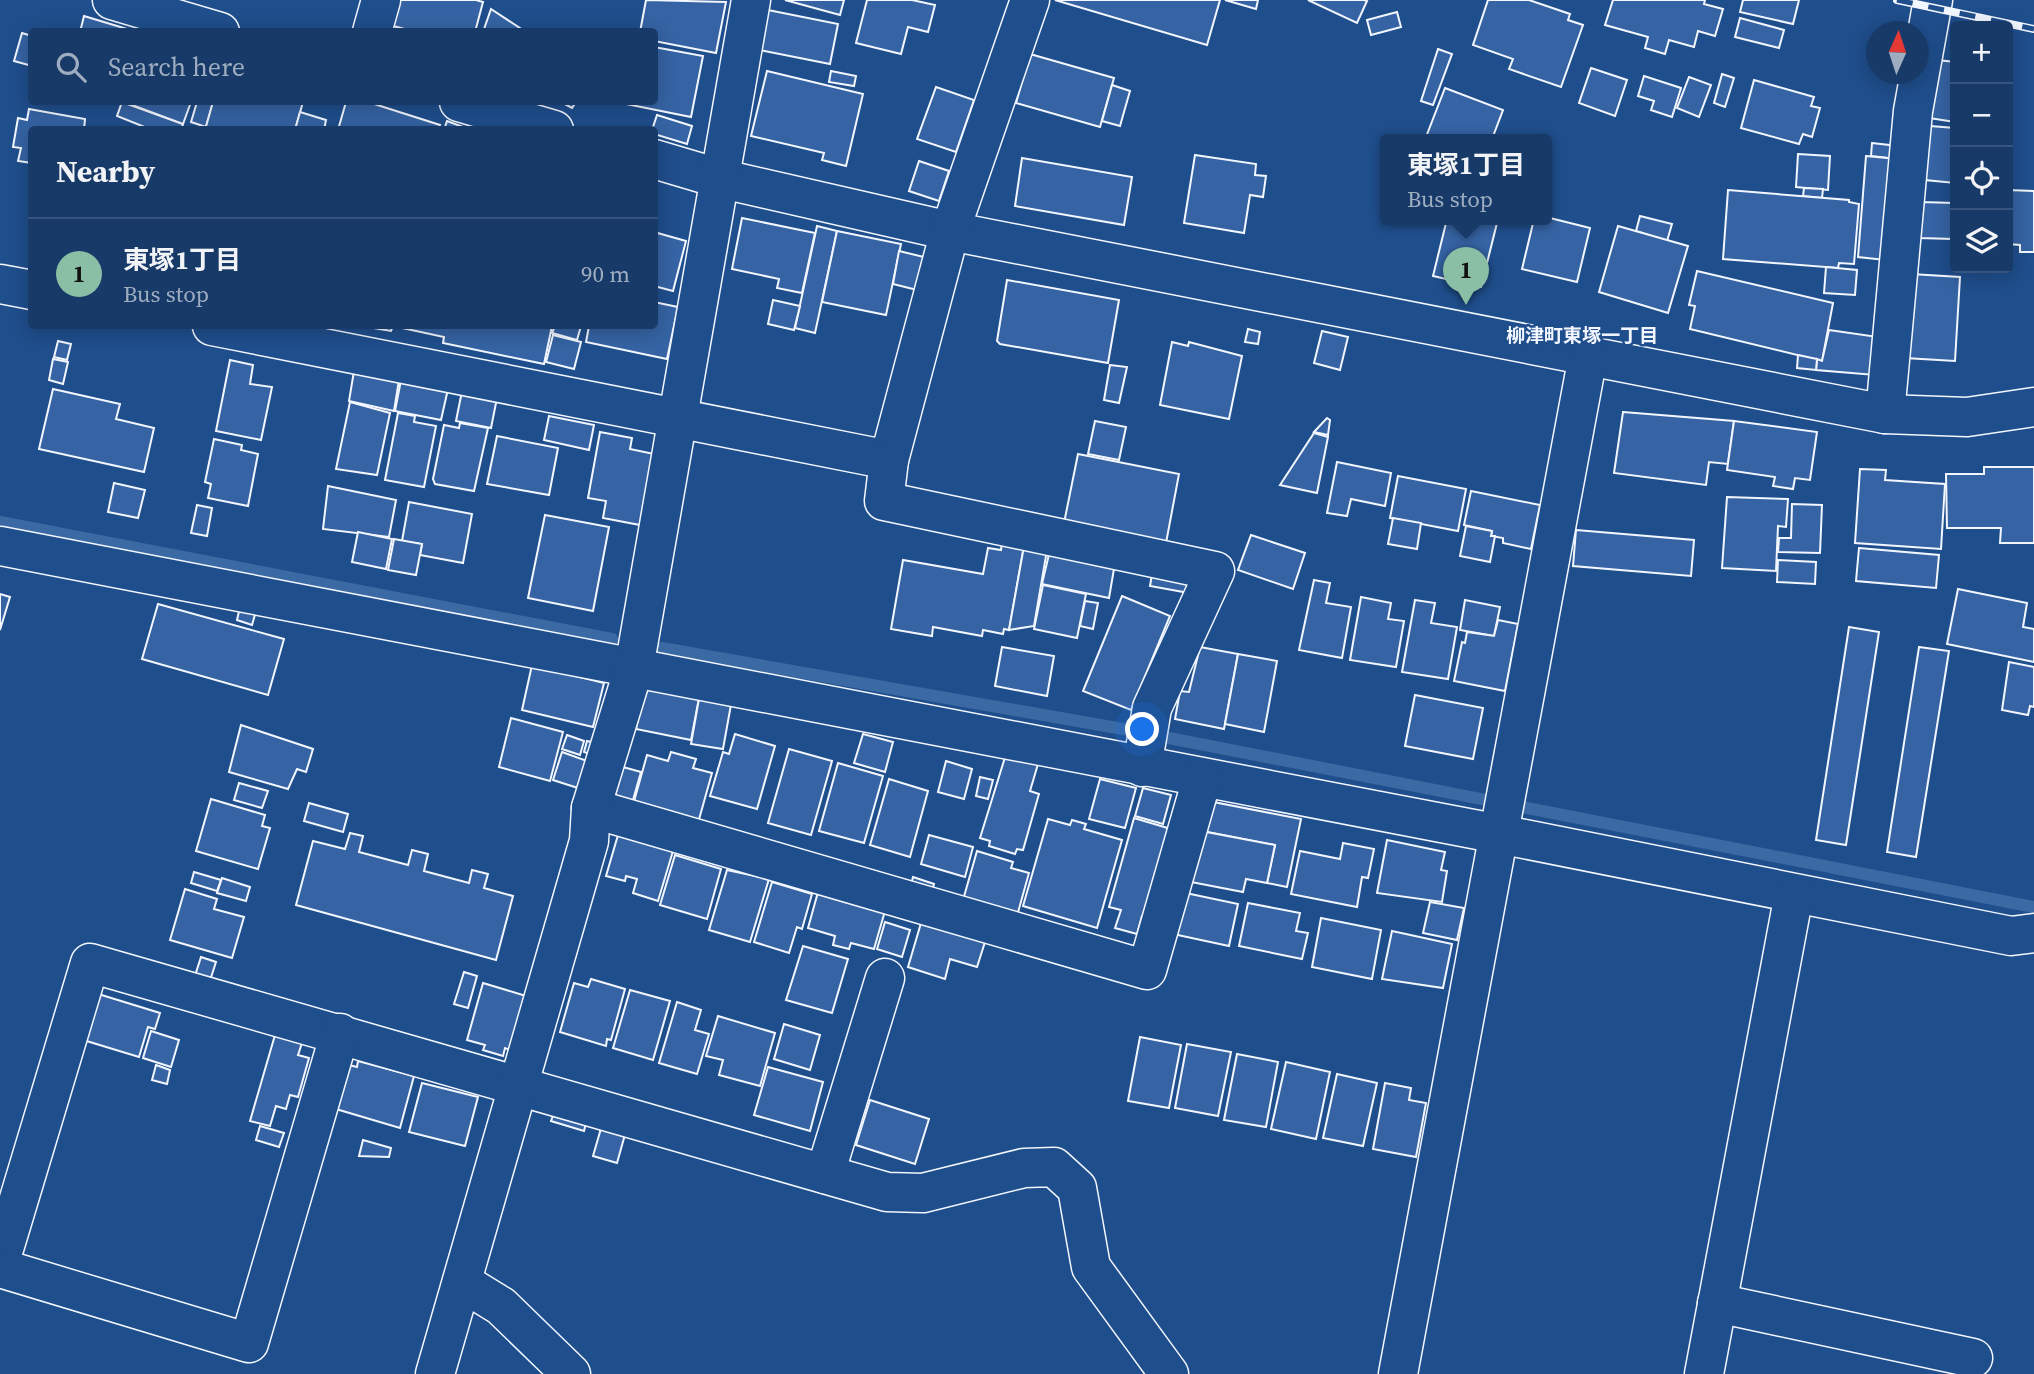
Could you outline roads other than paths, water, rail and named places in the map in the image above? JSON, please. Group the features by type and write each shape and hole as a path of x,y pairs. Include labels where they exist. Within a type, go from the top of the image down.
{"street":[{"path":"112,0 206,28"},
{"path":"373,28 381,0"},
{"path":"435,1374 589,841 591,808 634,668 751,0"},
{"path":"1030,0 950,231 889,460 884,500 1214,571 1152,708 1142,767"},
{"path":"1885,414 1913,111 1933,0"},
{"path":"468,105 540,126"},
{"path":"658,160 718,178 950,231 1885,414 1967,417 2034,408"},
{"path":"0,284 28,289"},
{"path":"228,329 679,416 889,460"},
{"path":"1398,1374 1588,356"},
{"path":"0,546 1499,834 2011,936 2034,933"},
{"path":"591,808 1146,970 1202,779"},
{"path":"1704,1374 1794,894"},
{"path":"0,1262 90,962 887,1192 923,1193 1024,1168 1054,1167 1077,1188 1091,1267 1169,1374"},
{"path":"825,1174 885,978"},
{"path":"0,1268 249,1343 340,1033"},
{"path":"462,1282 501,1307 572,1374"},
{"path":"1717,1303 1973,1358"}],"waterway":[{"path":"0,522 612,639"},
{"path":"662,648 1123,729 2034,907"}],"railway":[{"path":"1897,0 2034,29"}],"place":[{"name":"東塚1丁目","path":"1466,305"}],"district":[{"name":"柳津町東塚一丁目","path":"1582,335"}]}
